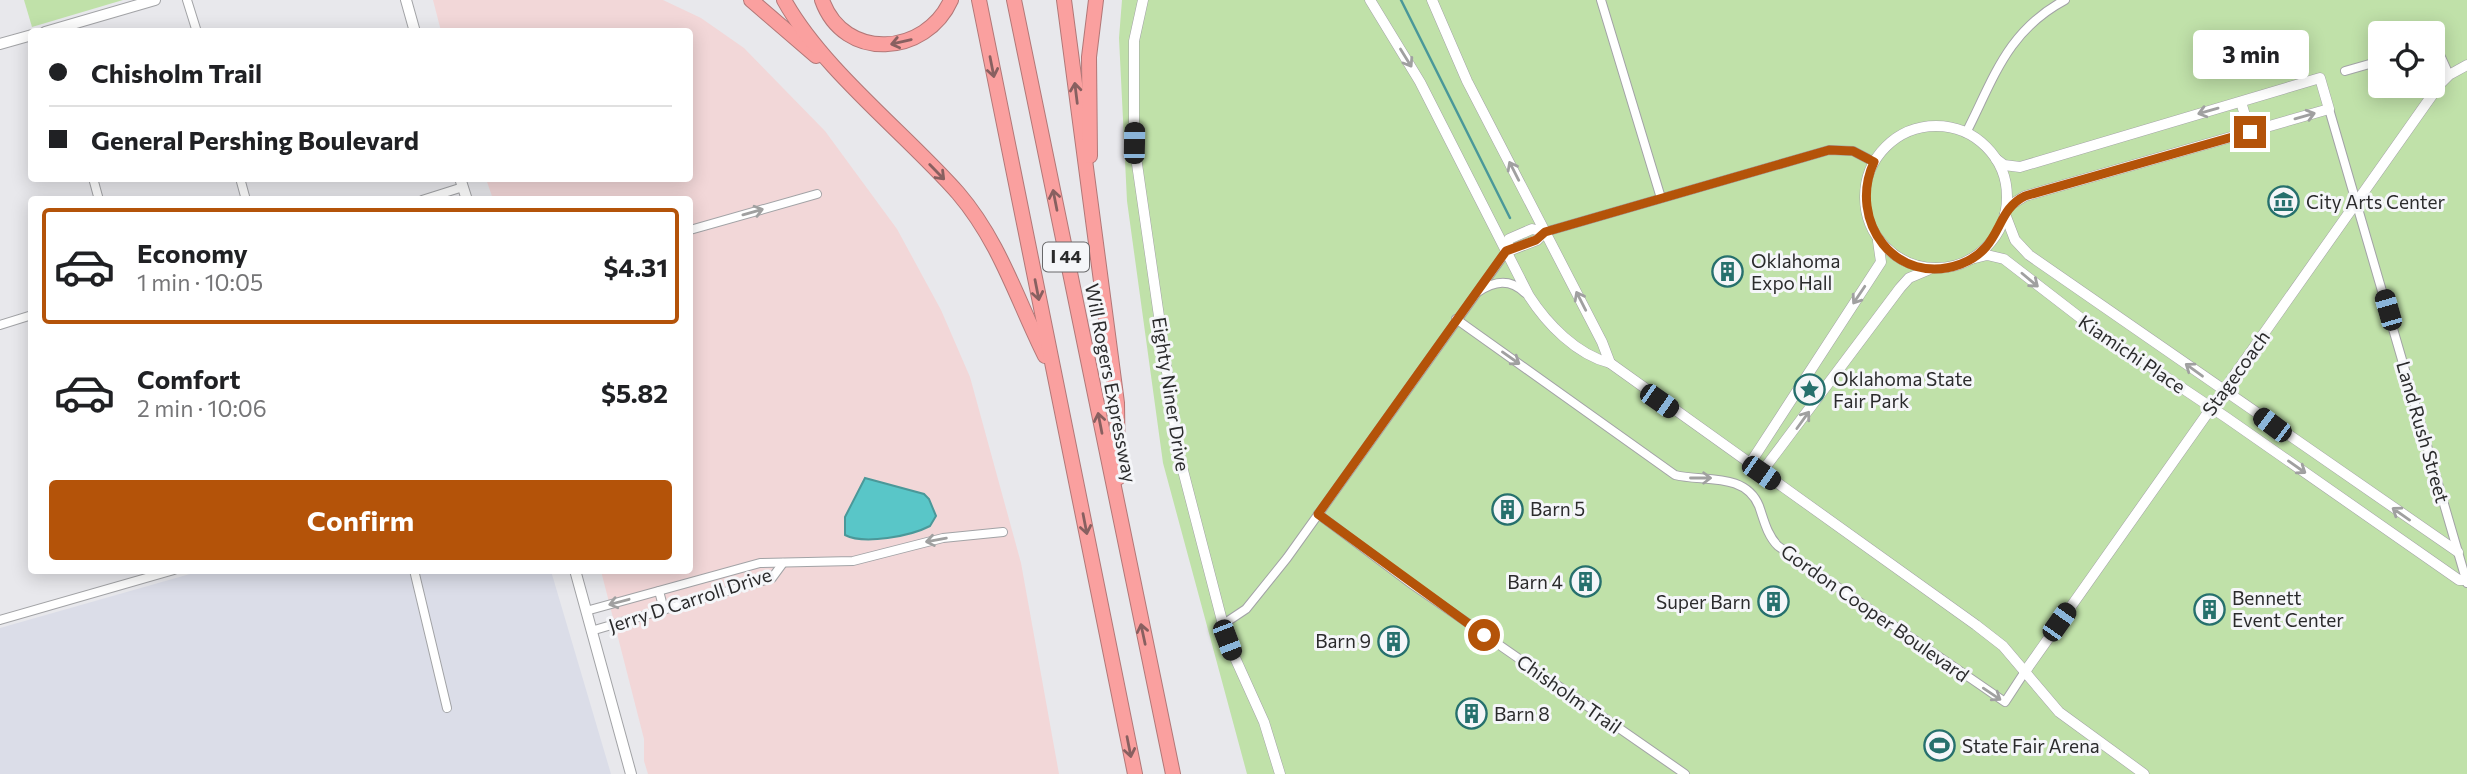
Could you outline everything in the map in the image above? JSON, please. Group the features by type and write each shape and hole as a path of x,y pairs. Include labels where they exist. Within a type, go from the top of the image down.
{"highway":[{"path":"751,0 890,124"},
{"path":"784,0 806,32 957,193 985,229 1000,254 1024,315 1054,373"},
{"path":"822,0 831,18 851,37 886,46 908,41 928,31 951,0"},
{"name":"I 44","path":"979,0 1135,774"},
{"name":"Will Rogers Expressway","path":"1014,0 1173,774"},
{"path":"1064,0 1117,403 1118,514"},
{"path":"1088,185 1092,132 1089,57 1096,0"}],"main road":[{"path":"58,28 155,0"},
{"path":"406,0 414,28"},
{"path":"0,44 28,36"},
{"path":"576,574 631,774"}],"street":[{"path":"187,0 196,28"},
{"name":"Eighty Niner Drive","path":"1143,0 1134,41 1137,166 1179,455 1222,625 1242,678 1264,722 1280,774"},
{"path":"1370,0 1420,82 1529,296"},
{"path":"1432,0 1467,81 1602,342 1610,363"},
{"path":"1601,0 1661,198"},
{"path":"1966,133 2012,43 2035,19 2065,0"},
{"path":"2345,71 2368,64"},
{"path":"2445,66 2449,75 2467,65"},
{"name":"Stagecoach","path":"2024,673 2210,407 2449,75"},
{"name":"Land Rush Street","path":"2241,102 2320,78 2467,582"},
{"path":"1749,465 1881,262 1880,246 1865,200 1867,180 1874,162 1894,141 1918,129 1946,127 1966,133 1986,147 2004,165 2020,167 2241,102 2250,132"},
{"path":"2006,211 2025,196 2329,109"},
{"path":"1222,625 1246,609 1318,514 1506,251 1536,240 1545,232 1829,150 1853,151 1874,162"},
{"path":"1761,473 1909,278 1971,260 1992,242 2006,211 2006,185 1996,159"},
{"path":"431,196 462,183"},
{"path":"693,229 817,194"},
{"name":"Kiamichi Place","path":"2006,211 2015,240 2029,255 2458,552"},
{"path":"1875,234 1889,251 1904,261 1938,268"},
{"name":"Kiamichi Place","path":"1971,260 1987,255 2004,259 2100,333 2459,580 2467,582"},
{"path":"1472,295 1501,282 1518,285 1559,333 1598,360 1610,363 2003,646 2059,712 2144,774"},
{"path":"0,325 28,316"},
{"name":"Gordon Cooper Boulevard","path":"1455,319 1675,475 1696,480 1727,480 1744,487 1756,501 1772,539 1778,546 2005,702 2024,673"},
{"name":"Chisholm Trail","path":"1318,514 1413,585 1685,774"},
{"name":"Jerry D Carroll Drive","path":"586,611 760,563 853,561 943,538 1003,532"},
{"name":"Jerry D Carroll Drive","path":"591,631 772,578 783,563"},
{"path":"0,620 160,574"},
{"path":"415,574 447,708"},
{"path":"716,575 723,592"},
{"path":"659,591 664,610"}],"shaded area":[{"path":"433,0 663,0 701,18 744,48 825,131 897,229 941,310 970,377 1021,563 1059,774 648,774 644,761 644,739 602,574 693,574 693,196 492,196 487,182 693,182 693,28 440,28"},
{"path":"190,574 552,574 611,774 0,774 0,628"}],"green space":[{"path":"24,0 123,0 32,27"},
{"name":"Oklahoma State Fair Park","path":"1122,0 2467,0 2467,774 1247,774 1163,463 1127,201 1119,38"}],"water":[{"path":"865,478 924,494 936,516 930,526 888,538 864,539 845,535 845,517"}],"waterway":[{"path":"1401,0 1510,218"}],"place":[{"name":"City Arts Center","path":"2283,202"},
{"name":"Oklahoma Expo Hall","path":"1728,272"},
{"name":"Oklahoma State Fair Park","path":"1810,390"},
{"name":"Barn 5","path":"1507,509"},
{"name":"Barn 4","path":"1586,582"},
{"name":"Super Barn","path":"1774,602"},
{"name":"Bennett Event Center","path":"2209,609"},
{"name":"Barn 9","path":"1394,641"},
{"name":"Barn 8","path":"1471,714"},
{"name":"State Fair Arena","path":"1939,746"}],"route":[{"path":"1484,635 1318,514 1506,251 1536,240 1545,232 1829,150 1843,149 1874,162 1867,180 1865,200 1871,226 1884,246 1896,256 1913,264 1929,268 1948,267 1971,260 1986,248 2000,228 2007,207 2025,196 2250,132"}]}
